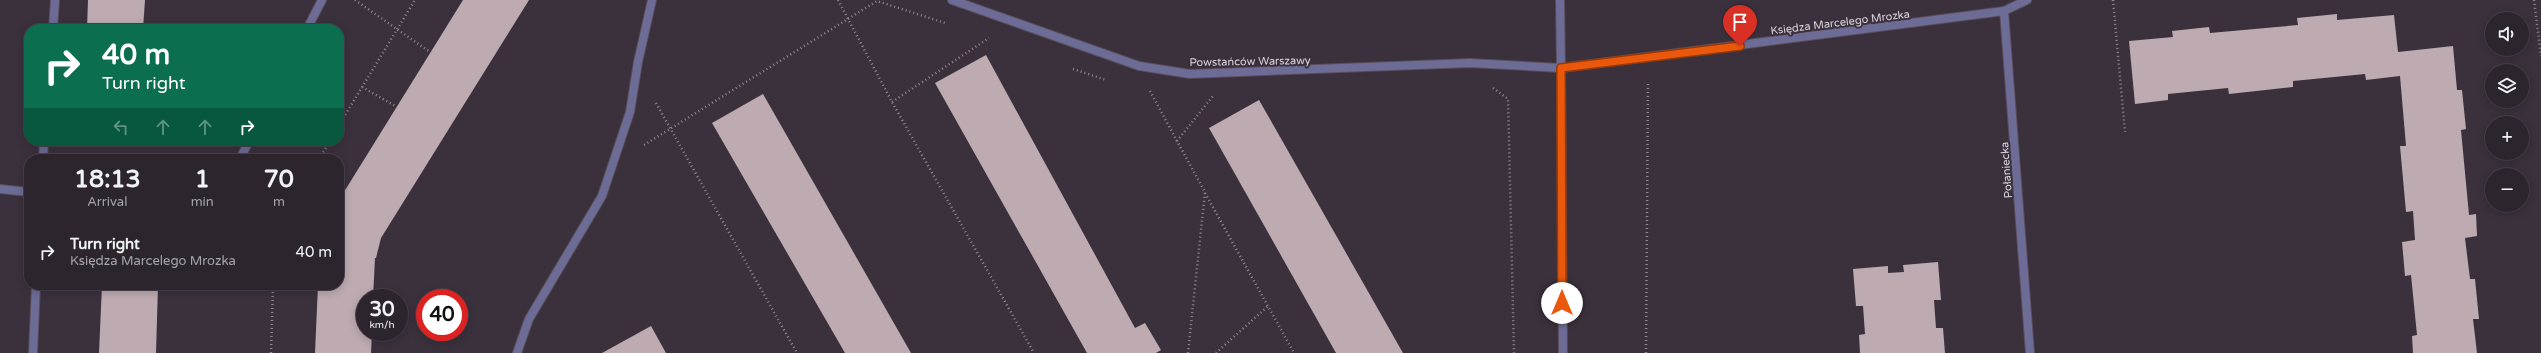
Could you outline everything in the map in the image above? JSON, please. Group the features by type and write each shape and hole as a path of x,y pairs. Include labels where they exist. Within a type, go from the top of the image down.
{"street":[{"path":"53,24 55,0"},
{"path":"310,24 322,0"},
{"path":"517,353 529,319 602,196 630,112 638,62 652,0"},
{"name":"Powstańców Warszawy","path":"952,0 1139,66 1190,74 1470,63 1561,68"},
{"path":"1560,0 1563,353"},
{"path":"2004,12 2027,0"},
{"name":"Księdza Marcelego Mrozka","path":"1561,68 2004,12"},
{"name":"Połaniecka","path":"2004,12 2030,353"},
{"path":"0,190 24,192"},
{"path":"33,353 36,290"}],"path":[{"path":"355,0 398,28 430,52"},
{"path":"344,117 415,0"},
{"path":"838,0 892,102 1034,353"},
{"path":"2113,0 2125,132"},
{"path":"2534,0 2541,56"},
{"path":"640,148 877,1 952,26"},
{"path":"981,36 996,41"},
{"path":"892,102 989,38"},
{"path":"1070,68 1107,81"},
{"path":"1646,353 1648,81"},
{"path":"362,87 397,107"},
{"path":"1487,87 1494,88 1508,99 1514,353"},
{"path":"1143,89 1150,91 1294,353"},
{"path":"1177,141 1213,96 1221,96"},
{"path":"655,102 672,129 797,353"},
{"path":"1188,353 1205,192"},
{"path":"271,353 273,290"},
{"path":"1216,353 1268,306"}],"building":[{"path":"88,0 145,0 143,24 87,24"},
{"path":"463,0 529,0 381,238 375,258 373,289 356,289 356,341 372,341 371,353 315,353 318,290 344,290 344,192"},
{"path":"2337,14 2337,20 2394,15 2398,52 2453,46 2457,90 2462,90 2466,129 2461,130 2469,215 2476,214 2477,236 2465,238 2470,279 2475,279 2479,319 2473,319 2477,353 2413,353 2412,336 2417,335 2411,275 2405,276 2402,242 2415,240 2413,211 2406,212 2400,146 2406,146 2400,76 2366,80 2365,74 2293,81 2293,87 2229,94 2228,88 2168,94 2168,100 2135,104 2129,41 2173,37 2172,31 2209,27 2210,33 2298,25 2297,18"},
{"path":"986,55 1135,328 1145,323 1161,350 1156,353 1087,353 935,83"},
{"path":"763,94 911,353 845,353 712,123"},
{"path":"1259,100 1403,353 1336,353 1209,128"},
{"path":"1938,262 1941,300 1934,300 1936,328 1943,328 1945,353 1860,353 1859,335 1865,334 1863,306 1856,306 1853,269 1888,266 1888,273 1904,272 1903,265"},
{"path":"102,290 158,290 156,353 99,353"},
{"path":"651,326 666,353 602,353"}],"route":[{"path":"1562,303 1561,68 1740,46"}]}
